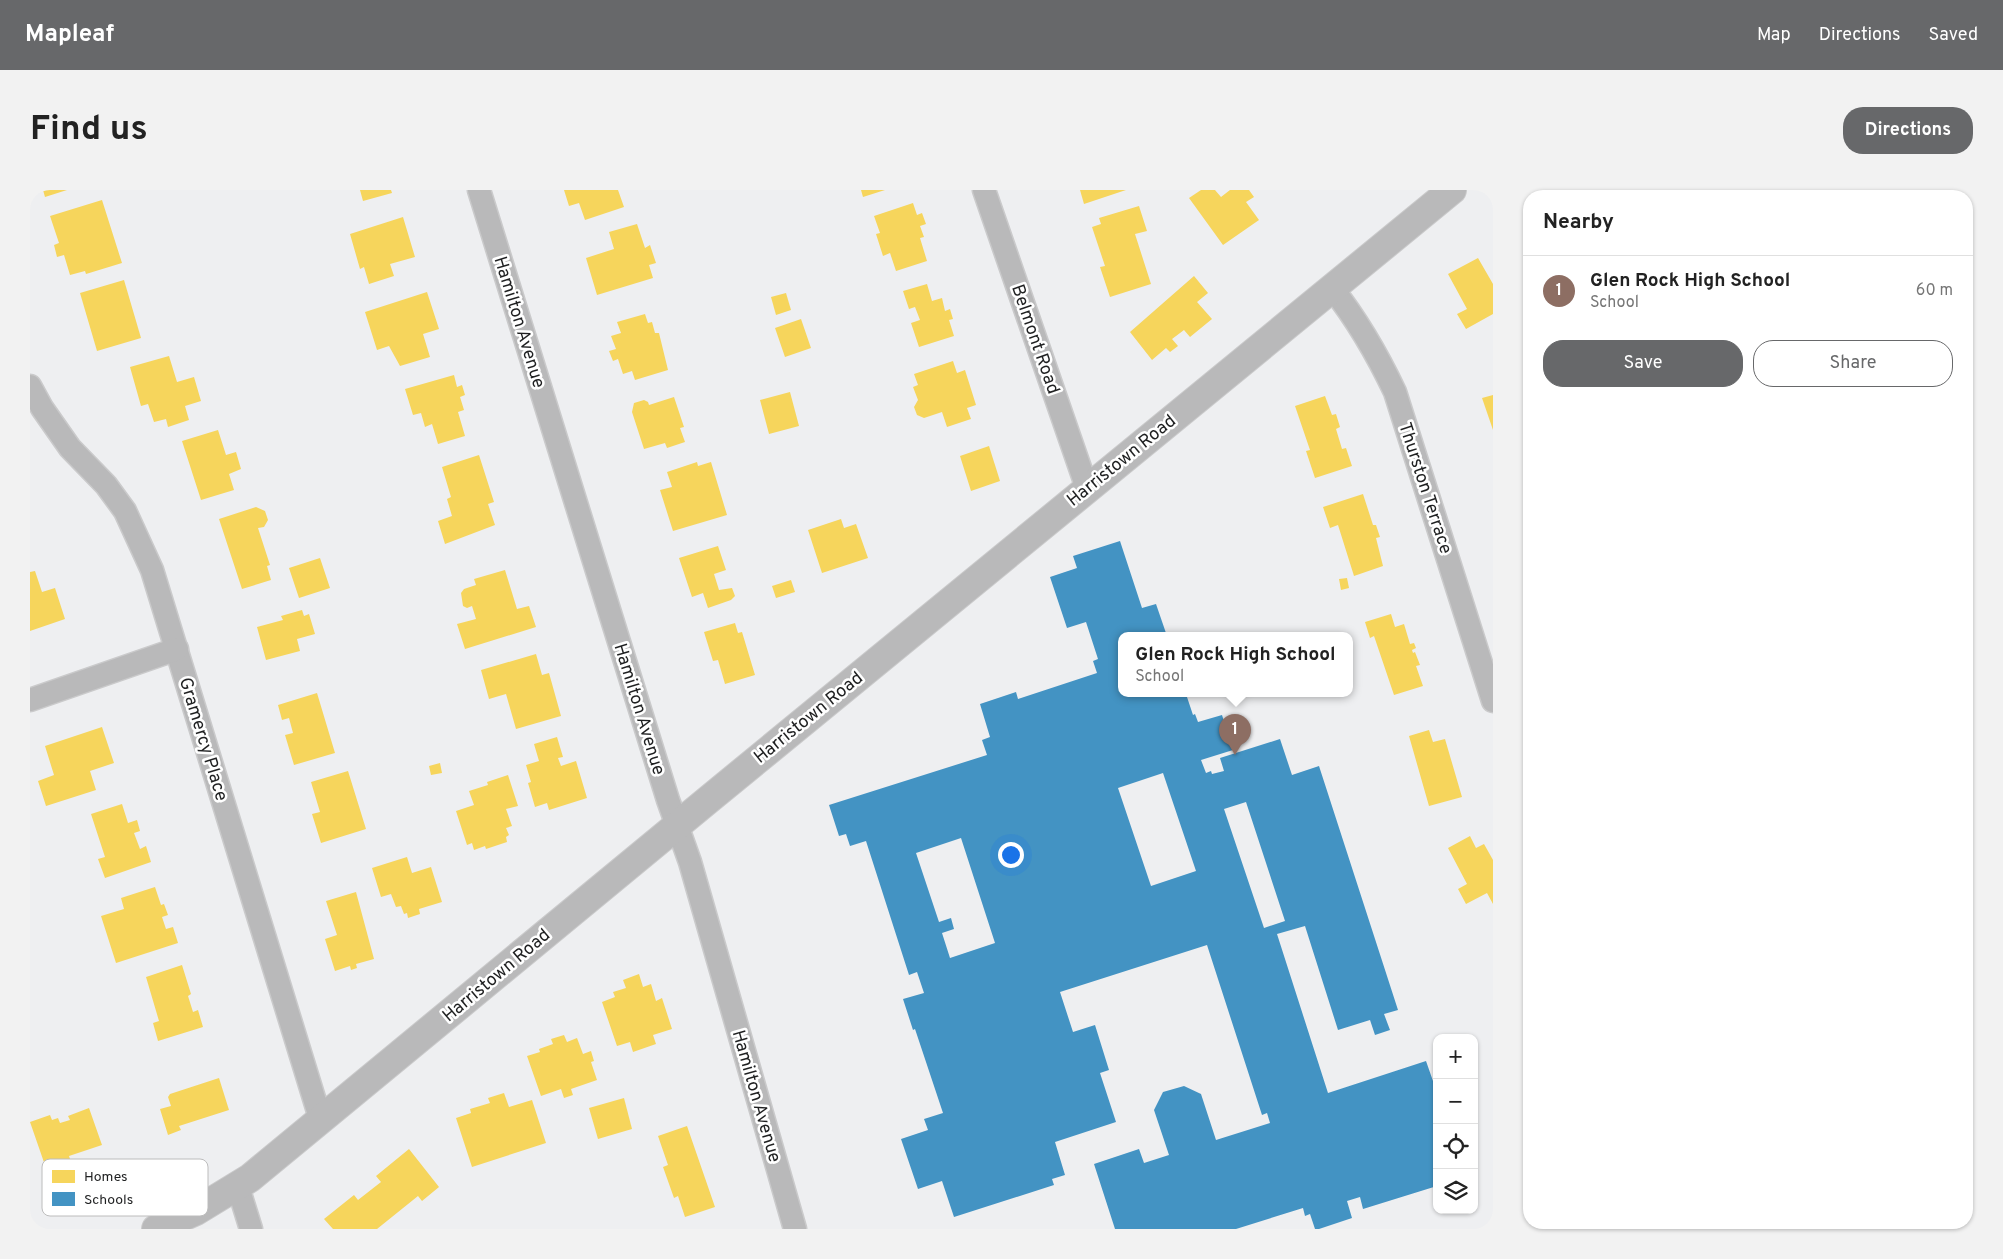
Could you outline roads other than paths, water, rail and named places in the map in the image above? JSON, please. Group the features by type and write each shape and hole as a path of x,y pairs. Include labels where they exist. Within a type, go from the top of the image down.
{"street":[{"name":"Hamilton Avenue","path":"478,190 690,862 796,1229"},
{"name":"Belmont Road","path":"984,190 1088,488"},
{"name":"Harristown Road","path":"208,1204 238,1187 321,1121 677,825 1452,190"},
{"name":"Thurston Terrace","path":"1332,288 1354,316 1374,347 1395,392 1493,701"},
{"name":"Gramercy Place","path":"30,386 42,408 70,448 106,485 125,511 152,570 321,1121"},
{"path":"30,700 177,649"},
{"path":"238,1187 251,1229"},
{"name":"Harristown Road","path":"156,1229 185,1216"}],"place":[{"name":"Glen Rock High School","path":"1235,755"}]}
